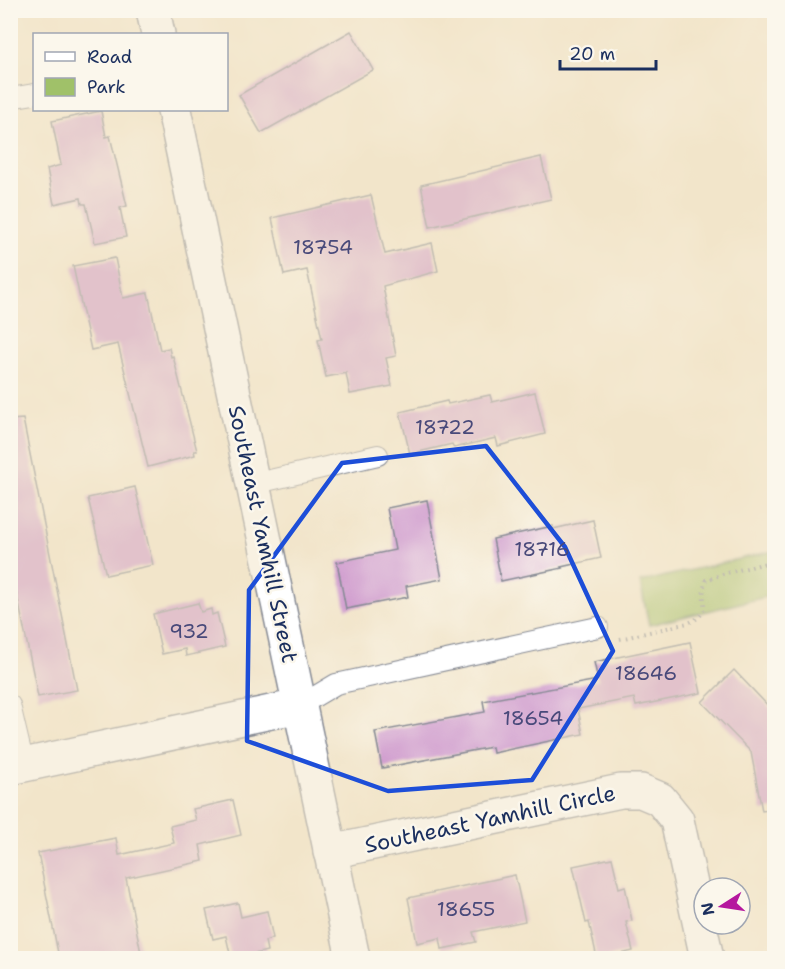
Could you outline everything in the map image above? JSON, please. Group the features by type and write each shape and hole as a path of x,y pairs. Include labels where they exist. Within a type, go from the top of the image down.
{"street":[{"path":"153,10 158,33"},
{"name":"Southeast Yamhill Street","path":"174,111 353,958"},
{"path":"17,766 299,706"},
{"name":"Southeast Yamhill Circle","path":"330,852 621,791 641,791 660,799 677,820 707,958"}],"lane":[{"path":"10,98 33,94"},
{"path":"253,484 378,455"},
{"path":"299,706 336,684 598,627"},
{"path":"10,705 17,766"}],"path":[{"path":"598,627 602,635 615,640 696,620 702,616 704,611 703,586 706,580 774,561"}],"highlighted area":[{"path":"486,446 565,547 613,651 532,780 388,791 247,741 249,590 342,463"}],"green space":[{"path":"774,551 774,595 649,625 640,582"}],"building":[{"path":"351,31 373,70 261,133 239,95"},
{"path":"101,111 106,137 110,136 127,206 120,208 126,237 95,243 86,204 82,204 81,198 54,204 47,169 61,165 52,121"},
{"path":"541,157 551,199 430,227 421,185"},
{"path":"371,195 385,254 432,243 438,271 383,286 396,356 386,358 392,386 350,394 346,373 326,377 318,340 322,339 307,270 284,275 272,218"},
{"path":"115,258 123,298 148,293 160,350 169,348 171,357 173,356 197,451 194,451 195,455 148,467 118,344 91,350 73,266"},
{"path":"535,392 545,434 498,446 496,438 454,448 452,444 410,454 400,412 447,401 448,404 490,395 492,402"},
{"path":"23,419 77,690 38,697 10,560 10,420"},
{"path":"135,487 153,565 106,575 88,498"},
{"path":"427,500 442,579 406,586 408,597 346,609 337,562 395,550 387,508"},
{"path":"593,520 601,558 501,581 493,539"},
{"path":"198,603 201,612 211,609 212,615 217,613 225,647 186,656 185,649 162,654 153,614"},
{"path":"690,642 701,693 636,706 634,698 578,709 583,734 493,753 492,747 382,768 375,732 485,712 483,701 598,680 594,662"},
{"path":"734,670 774,712 774,809 762,811 751,752 702,702"},
{"path":"233,800 241,835 200,845 203,861 126,878 142,958 59,958 38,853 116,838 119,855 174,843 170,826 196,820 193,809"},
{"path":"612,858 619,888 625,886 632,921 626,922 633,951 597,958 589,922 586,923 573,866"},
{"path":"515,875 525,921 473,932 476,942 442,949 440,938 417,943 408,898"},
{"path":"238,903 241,917 267,911 273,938 265,941 267,951 231,958 226,936 213,939 206,910"}]}
